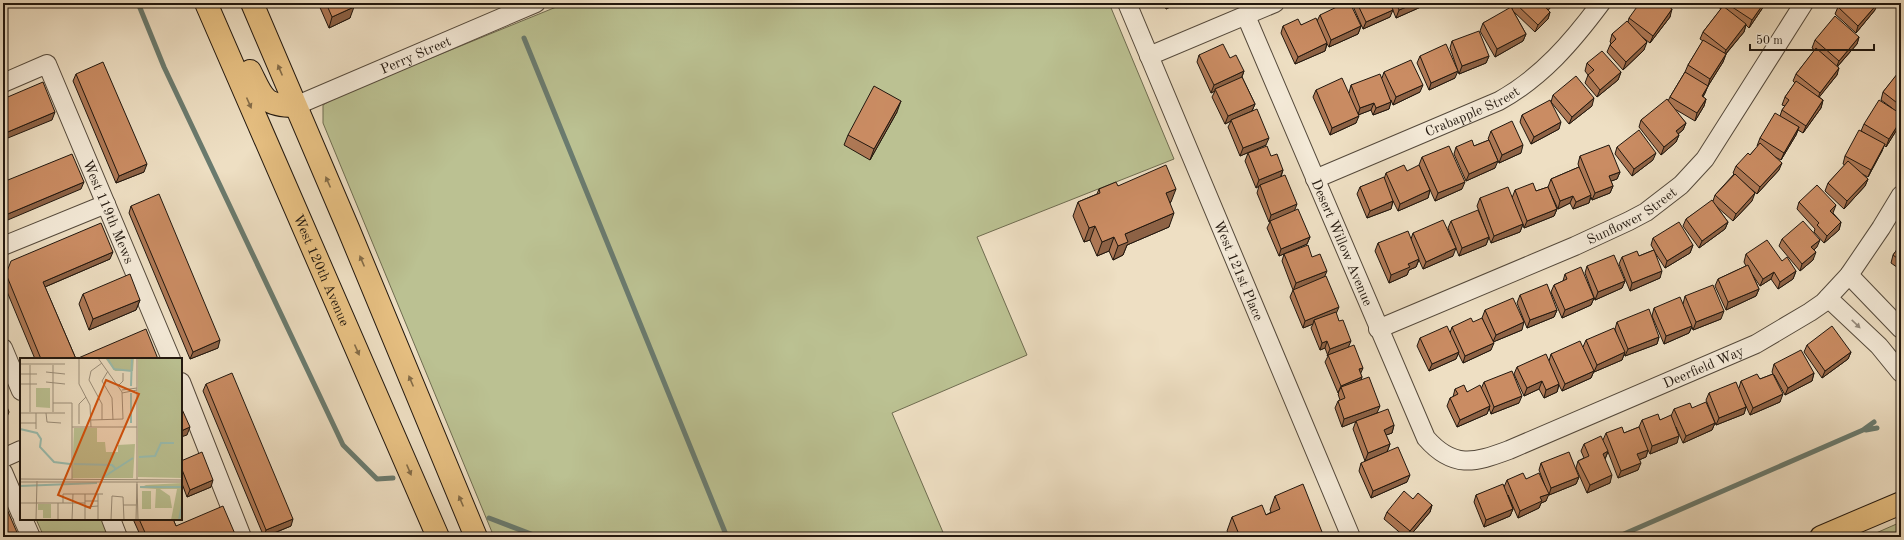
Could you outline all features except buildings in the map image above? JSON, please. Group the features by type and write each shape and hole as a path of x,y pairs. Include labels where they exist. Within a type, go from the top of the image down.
{"main road":[{"name":"West 120th Avenue","path":"206,3 438,537"},
{"path":"209,3 244,58 262,96 277,106 295,106"},
{"path":"252,3 348,228 476,537"},
{"path":"1820,537 1901,502"}],"street":[{"name":"Perry Street","path":"295,106 536,3"},
{"name":"West 121st Place","path":"1127,3 1351,537"},
{"path":"1149,56 1275,3"},
{"name":"Crabapple Street","path":"1315,179 1499,100 1516,91 1541,73 1565,49 1601,3"},
{"name":"Sunflower Street","path":"1378,329 1582,243 1646,212 1681,185 1705,159 1804,3"},
{"name":"Desert Willow Avenue","path":"1246,16 1378,329 1426,438 1450,467"},
{"name":"West 119th Mews","path":"3,83 47,64 171,358"},
{"name":"Deerfield Way","path":"1450,467 1466,461 1482,460 1516,447 1756,344 1810,312 1828,298 1849,275 1882,228 1901,195"},
{"path":"3,246 106,204"},
{"path":"1849,275 1901,329"},
{"path":"1828,298 1879,346 1901,374"},
{"path":"3,348 20,389"},
{"path":"182,385 242,537"},
{"path":"3,458 20,450"},
{"path":"3,472 20,512"},
{"path":"23,520 31,537"},
{"path":"111,520 118,537"}],"green space":[{"path":"566,3 1109,3 1174,159 977,237 1027,355 892,413 945,537 494,537 323,123 323,105 338,96"},
{"path":"36,520 102,520 109,537 44,537"},
{"path":"1901,522 1901,537 1867,537"}],"waterway":[{"path":"138,3 164,67 343,445 377,479 393,478"},
{"path":"524,38 727,537"},
{"path":"1617,537 1863,430 1874,422"},
{"path":"1866,430 1877,428"},
{"path":"489,518 539,537"}]}
